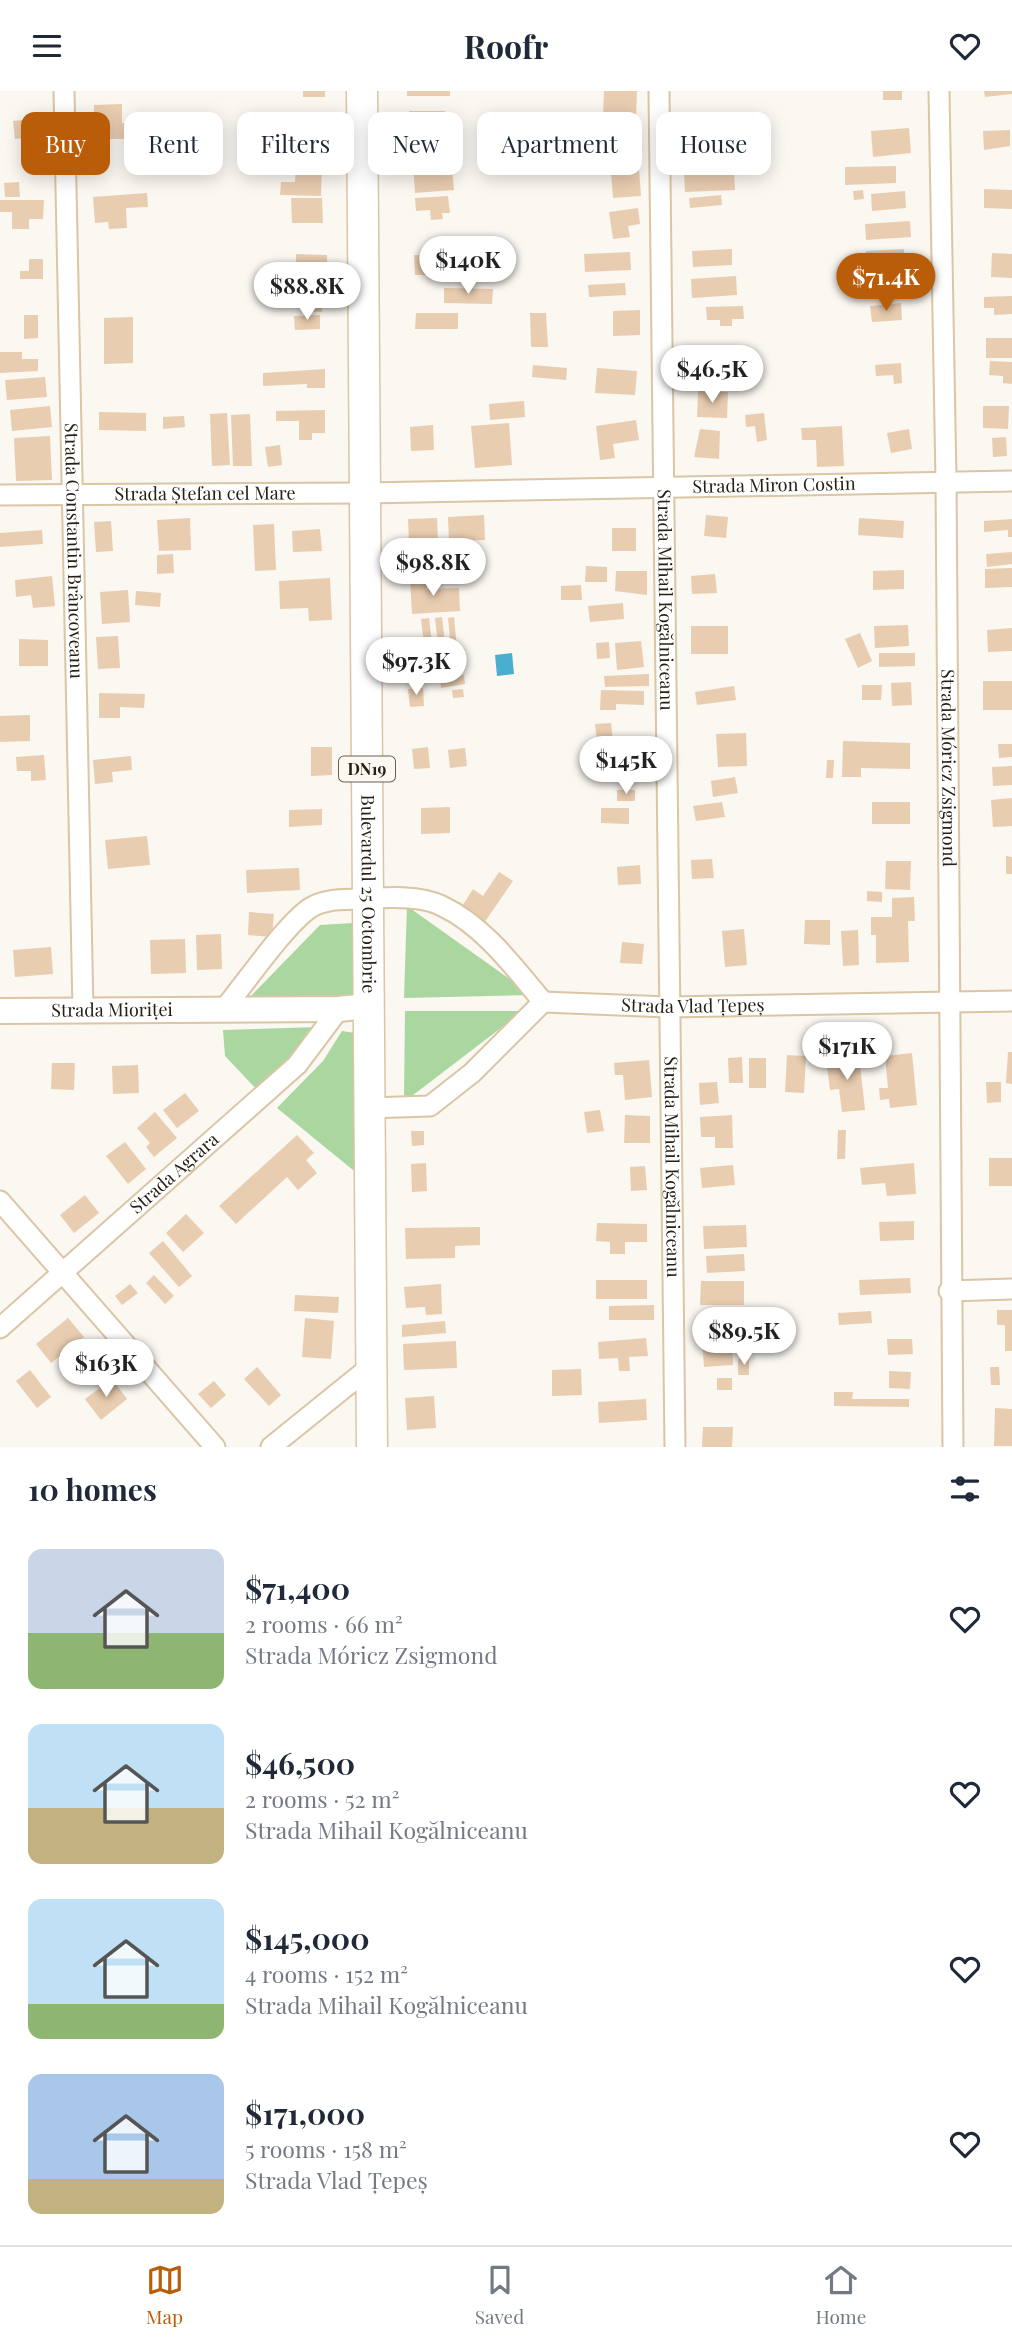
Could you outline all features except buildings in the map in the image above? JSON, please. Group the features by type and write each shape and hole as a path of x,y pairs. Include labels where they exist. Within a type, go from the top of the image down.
{"main road":[{"name":"Bulevardul 25 Octombrie","path":"362,91 367,899 353,1008 368,1108 372,1447"}],"street":[{"name":"Strada Constantin Brâncoveanu","path":"64,91 83,1010"},
{"name":"Strada Mihail Kogălniceanu","path":"659,91 675,1447"},
{"name":"Strada Móricz Zsigmond","path":"939,91 946,481 949,1291 953,1447"},
{"name":"Strada Miron Costin","path":"366,493 1012,481"},
{"name":"Strada Ștefan cel Mare","path":"0,495 366,493"},
{"path":"223,1010 302,914 325,902 415,900 443,906 476,929 511,964 543,1002 472,1073 430,1106 368,1108"},
{"name":"Strada Vlad Țepeș","path":"543,1002 668,1007 1012,1001"},
{"name":"Strada Mioriței","path":"0,1011 353,1008"},
{"name":"Strada Agrara","path":"0,1328 297,1065 353,1008"},
{"path":"0,1201 215,1447"},
{"path":"949,1291 1012,1289"},
{"path":"271,1447 370,1367"}],"green space":[{"path":"407,906 532,995 404,998"},
{"path":"353,923 355,1003 246,1001 320,925"},
{"path":"405,1011 523,1011 404,1102"},
{"path":"319,1027 263,1096 225,1056 223,1030"},
{"path":"342,1031 355,1033 353,1170 277,1108 323,1061"}],"water":[{"path":"512,653 514,674 497,676 495,655"}]}
